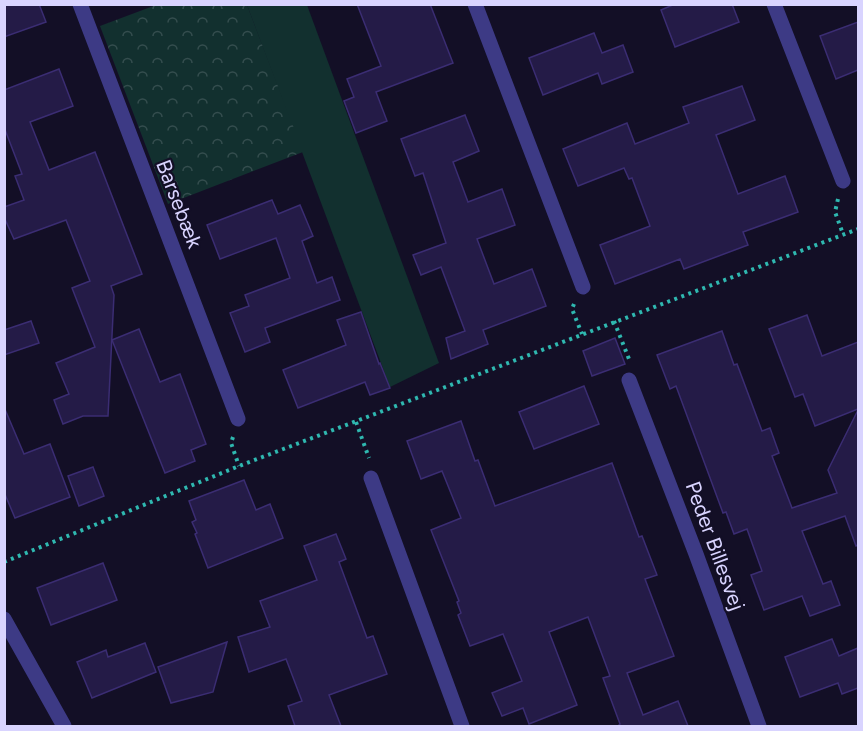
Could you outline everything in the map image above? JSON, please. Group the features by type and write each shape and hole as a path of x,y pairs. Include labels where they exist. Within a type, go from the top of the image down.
{"street":[{"name":"Barsebæk","path":"80,4 238,419"},
{"path":"475,4 583,287"},
{"path":"774,4 843,181"},
{"name":"Peder Billesvej","path":"629,380 759,726"},
{"path":"371,478 462,726"},
{"path":"4,619 64,726"}],"path":[{"path":"843,181 835,212 843,234"},
{"path":"4,562 239,466 858,229"},
{"path":"582,334 572,309 583,287"},
{"path":"614,321 635,374 629,380"},
{"path":"238,419 231,443 239,466"},
{"path":"356,422 374,471 371,478"}],"green space":[{"path":"156,5 247,5 303,152 168,204 100,26"},
{"path":"247,5 307,5 439,363 390,387"}],"building":[{"path":"4,4 39,4 46,22 4,37"},
{"path":"357,4 430,4 453,63 376,92 387,121 356,133 344,101 354,97 347,79 381,66"},
{"path":"675,4 732,4 739,22 675,47 661,10"},
{"path":"858,22 858,70 836,79 820,36"},
{"path":"594,33 602,53 623,45 633,72 602,84 598,73 543,95 529,58"},
{"path":"59,69 73,106 30,122 49,170 95,152 142,274 111,286 114,295 108,416 83,416 63,424 54,400 69,394 56,363 95,347 72,288 90,281 66,220 14,239 4,217 4,207 24,200 15,176 22,174 4,127 4,90"},
{"path":"742,86 755,120 716,135 738,194 785,176 798,212 743,232 748,245 684,269 680,259 615,284 600,245 650,226 632,178 629,179 624,168 578,186 563,149 627,123 635,144 689,123 683,107"},
{"path":"465,115 479,151 453,162 468,202 502,189 515,225 477,239 494,284 532,269 546,306 483,330 488,344 451,359 446,338 465,331 441,267 421,275 413,255 446,243 423,173 415,176 401,139"},
{"path":"272,200 278,214 300,205 313,236 302,241 317,283 332,277 340,300 265,328 270,342 245,352 230,313 249,306 245,295 290,278 276,238 220,259 207,225"},
{"path":"361,312 390,388 370,395 365,382 298,408 283,370 346,345 337,320"},
{"path":"807,315 822,356 858,342 858,409 815,426 803,394 795,397 769,329"},
{"path":"31,321 39,343 4,355 4,330"},
{"path":"139,329 160,382 180,374 206,444 191,450 195,461 165,473 112,340"},
{"path":"722,331 762,431 770,428 779,453 772,456 792,508 837,493 828,470 858,410 858,545 856,546 845,516 802,531 823,584 831,581 840,605 810,616 802,596 764,610 751,575 762,571 747,529 734,534 726,512 723,513 676,386 670,389 657,355"},
{"path":"615,338 625,364 592,376 583,351"},
{"path":"584,386 599,424 534,449 519,412"},
{"path":"4,407 24,454 50,444 70,497 15,518 4,492"},
{"path":"461,421 475,461 478,460 495,506 612,463 639,537 642,536 657,575 645,579 674,656 627,673 643,715 678,701 688,726 618,726 620,724 603,678 610,676 588,617 549,632 577,705 529,724 523,708 502,716 492,693 522,681 503,634 470,646 458,615 461,613 457,602 459,601 431,530 461,518 442,471 421,479 407,441"},
{"path":"93,467 104,496 79,506 68,476"},
{"path":"244,480 256,510 270,504 283,538 208,568 195,534 197,533 192,522 196,520 189,501"},
{"path":"336,534 346,559 339,562 367,638 373,636 387,674 329,695 341,726 295,726 288,706 302,701 286,659 249,672 238,637 270,627 260,601 317,580 304,546"},
{"path":"103,563 117,600 51,625 37,588"},
{"path":"832,639 839,656 858,648 858,688 842,694 838,683 800,697 785,657"},
{"path":"227,642 213,692 171,703 158,667"},
{"path":"145,643 156,672 92,698 77,662 106,650 108,657"}]}
